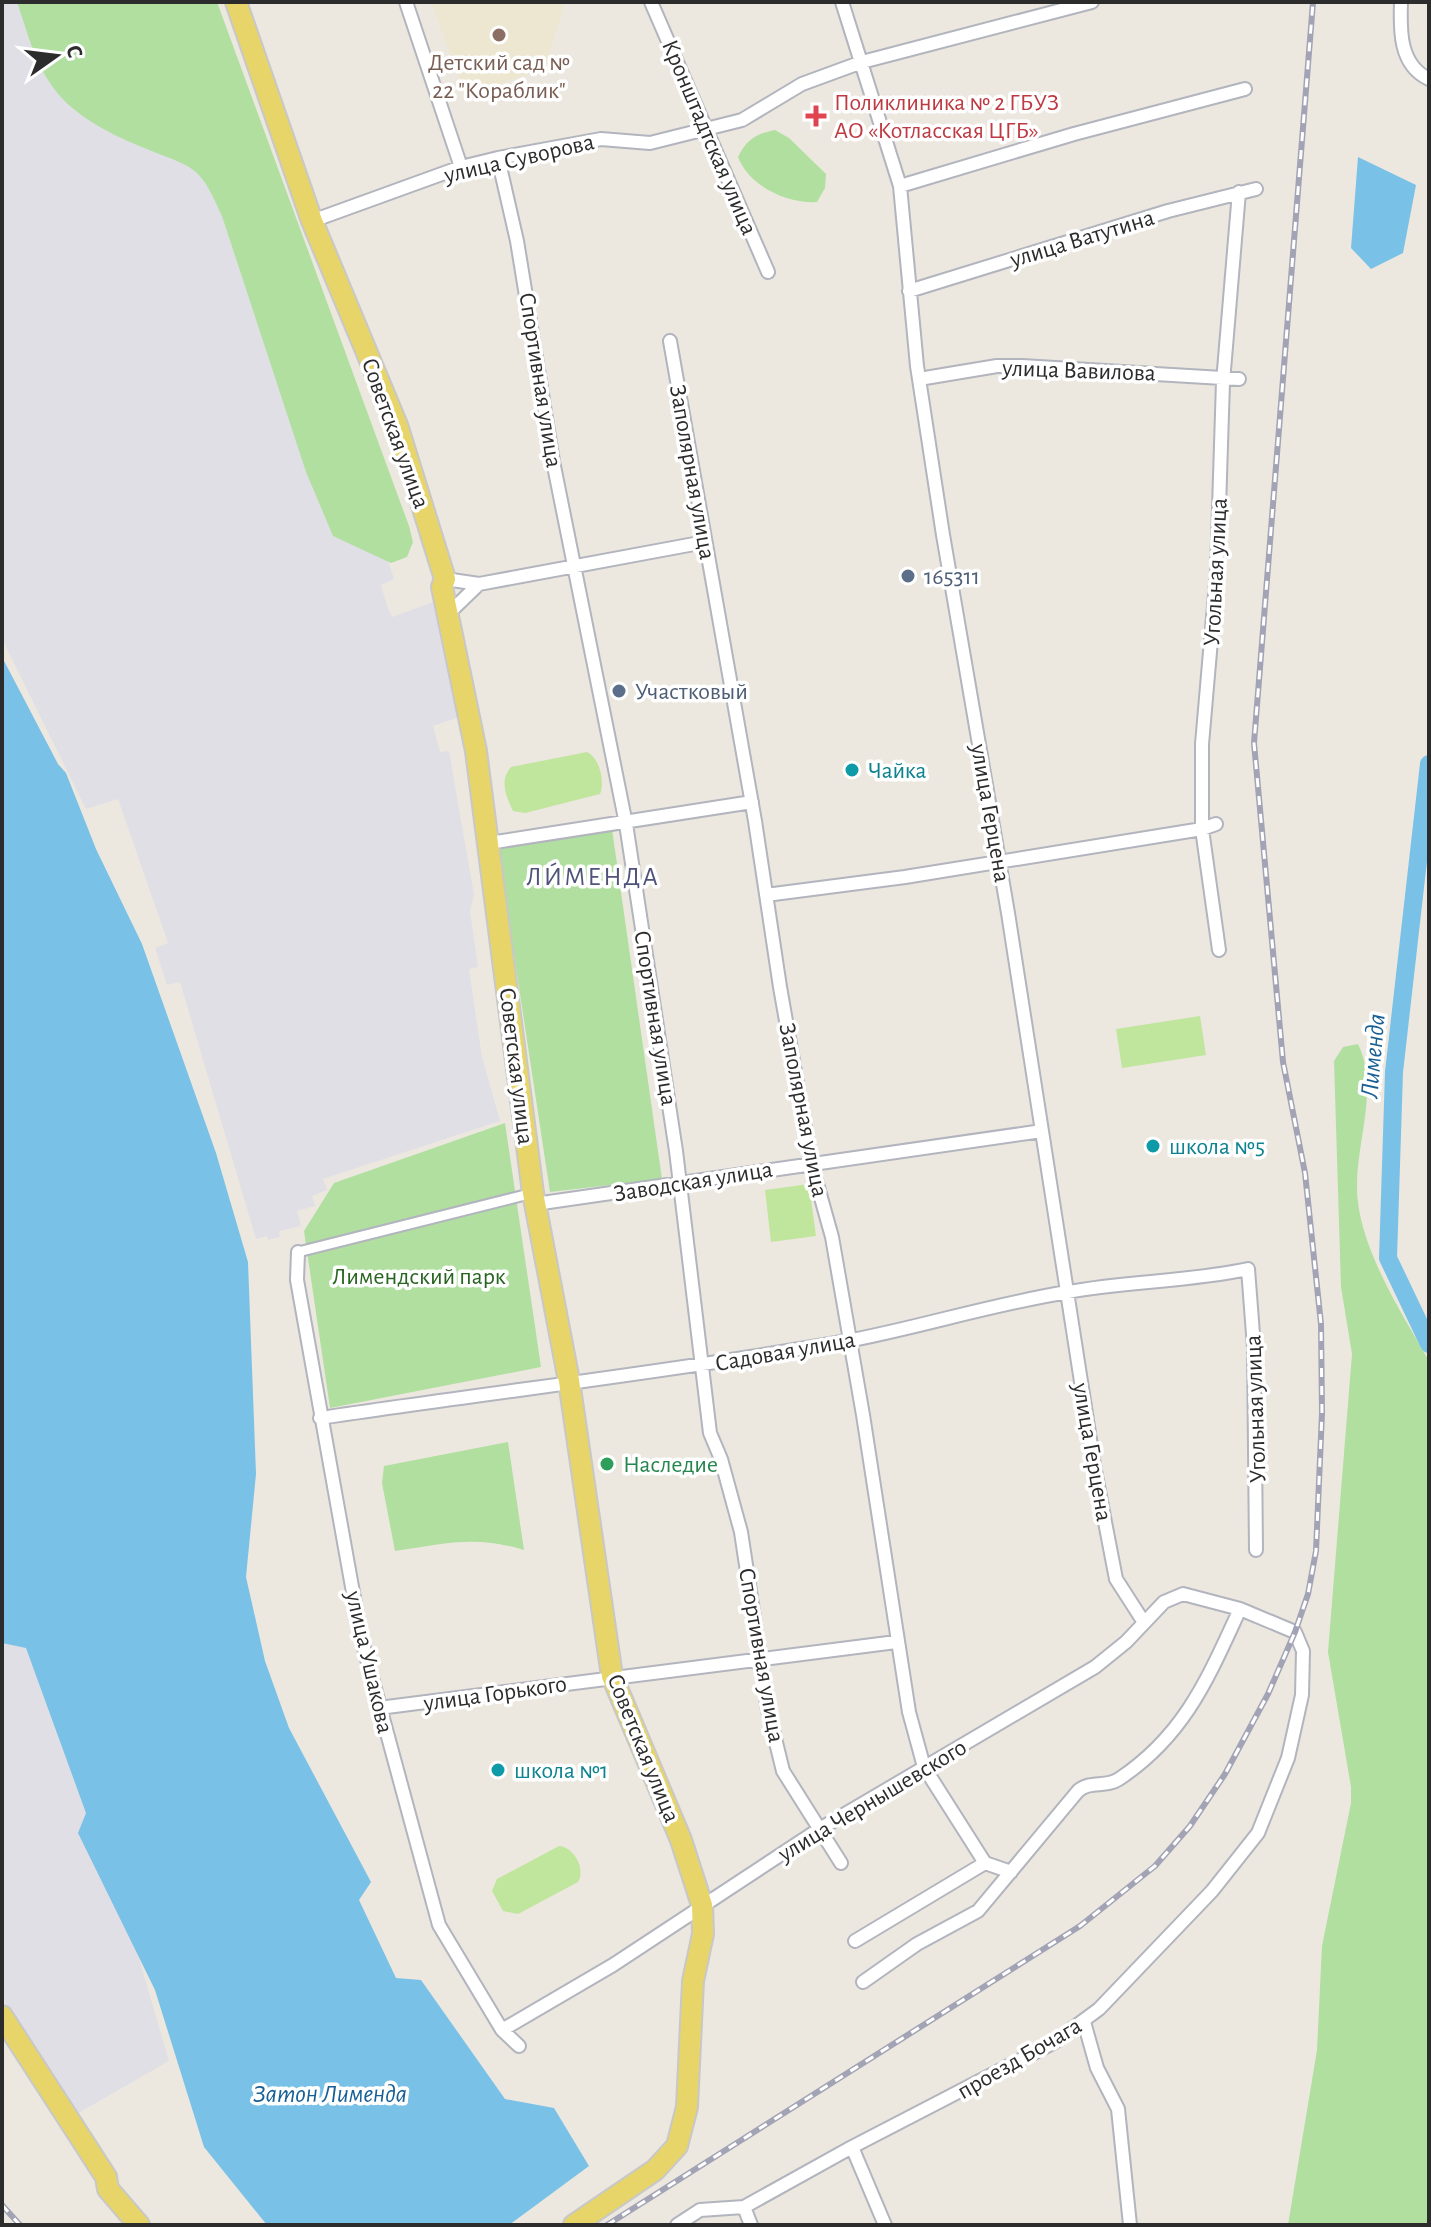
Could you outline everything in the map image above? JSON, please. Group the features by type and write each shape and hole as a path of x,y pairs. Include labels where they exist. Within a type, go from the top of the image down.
{"main road":[{"name":"Советская улица","path":"236,2 312,221 397,425 445,579 442,587 489,843 534,1198 569,1381 612,1676 681,1840 702,1905 703,1934 693,1981 687,2107 677,2146 655,2170 574,2225"},
{"path":"2,2016 106,2177 108,2189 136,2222"}],"street":[{"path":"406,2 461,167"},
{"name":"Кронштадтская улица","path":"651,2 768,272"},
{"name":"улица Герцена","path":"842,2 900,186 919,379 1066,1292 1116,1579 1143,1621"},
{"name":"улица Суворова","path":"312,221 461,167 498,158 601,139 650,143 742,120 802,84 862,62 1092,2"},
{"path":"1401,2 1401,40 1409,60 1429,79"},
{"path":"900,186 1074,134 1245,89"},
{"name":"Спортивная улица","path":"498,158 520,254 573,565 626,824 704,1365 710,1433 721,1459 741,1532 759,1657 783,1771 841,1863"},
{"name":"улица Ватутина","path":"909,291 1256,189"},
{"name":"Угольная улица","path":"1219,950 1202,829 1202,744 1217,571 1223,378 1239,192"},
{"name":"Заполярная улица","path":"670,341 752,802 811,1162 832,1237 909,1712 924,1767 985,1863"},
{"name":"улица Вавилова","path":"919,379 997,366 1239,379"},
{"path":"445,579 479,584 705,542"},
{"path":"449,613 479,584"},
{"path":"489,843 752,802"},
{"path":"766,895 905,877 1202,829 1216,824"},
{"name":"Заводская улица","path":"298,1252 534,1198 679,1185 811,1162 1042,1131"},
{"name":"улица Ушакова","path":"298,1252 297,1280 361,1637 439,1925 502,2030 519,2046"},
{"name":"Угольная улица","path":"1248,1269 1254,1347 1256,1550"},
{"name":"Садовая улица","path":"320,1418 569,1381 704,1365 847,1341 1066,1292 1151,1281 1193,1281 1248,1269"},
{"name":"улица Чернышевского","path":"502,2030 613,1965 818,1830 1095,1667 1126,1642 1164,1602 1183,1594 1240,1609 1295,1632 1302,1643"},
{"path":"863,1982 917,1944 978,1911 1078,1791 1091,1784 1116,1781 1172,1734 1206,1684 1240,1609"},
{"name":"улица Горького","path":"379,1708 759,1657 896,1642"},
{"name":"проезд Бочага","path":"677,2225 700,2210 744,2207 1053,2043 1084,2022 1212,1891 1258,1833 1293,1738 1304,1680 1302,1643"},
{"path":"855,1941 985,1863 1011,1872"},
{"path":"1084,2022 1097,2068 1118,2109 1130,2225"},
{"path":"852,2147 885,2225"},
{"path":"744,2207 751,2225"}],"shaded area":[{"path":"2,2 201,2 394,579 381,585 387,606 392,617 433,602 460,717 433,726 440,752 449,751 474,895 470,911 478,967 469,969 482,1057 500,1121 323,1179 327,1190 312,1196 315,1206 297,1211 301,1226 279,1231 280,1237 268,1240 267,1236 256,1239 180,982 167,985 155,948 168,943 118,799 86,809 2,639"},
{"name":"Детский сад № 22 \"Кораблик\"","path":"431,2 565,2 545,69 465,95"},
{"path":"2,1490 169,2061 68,2119 2,1996"}],"green space":[{"path":"17,2 217,2 409,526 413,542 407,557 391,563 333,536 306,472 222,216 205,183 198,174 178,161 98,126 62,98 40,66"},
{"path":"775,130 789,138 826,174 825,188 817,202 794,200 770,191 743,167 738,157 745,146 757,136"},
{"path":"587,752 595,759 600,771 600,794 525,813 513,811 505,783 511,767"},
{"path":"612,829 662,1179 550,1192 498,849"},
{"path":"1200,1016 1206,1055 1122,1068 1116,1029"},
{"path":"1358,1044 1367,1078 1357,1185 1364,1230 1382,1276 1429,1361 1429,2225 1288,2225 1317,2050 1322,1946 1351,1803 1351,1787 1328,1652 1352,1354 1341,1287 1334,1061 1343,1047"},
{"name":"Лимендский парк","path":"505,1123 541,1367 330,1408 304,1231 334,1183"},
{"path":"809,1184 816,1236 771,1242 765,1190"},
{"path":"508,1442 524,1550 474,1542 395,1551 382,1483 384,1466"},
{"path":"559,1846 574,1854 581,1871 578,1882 518,1914 503,1911 492,1891 497,1879"}],"water":[{"path":"1358,157 1416,185 1403,253 1371,269 1351,248"},
{"name":"Затон Лименда","path":"2,657 58,764 66,773 96,849 142,944 216,1153 248,1262 256,1474 246,1577 265,1661 289,1728 371,1882 359,1900 396,1978 421,1980 505,2099 554,2108 589,2166 509,2225 267,2225 204,2147 155,1990 78,1833 86,1813 26,1648 2,1643"}],"waterway":[{"name":"Лименда","path":"1429,764 1394,1072 1388,1258 1429,1344"}],"railway":[{"path":"607,2225 1080,1926 1155,1866 1190,1826 1225,1774 1268,1694 1308,1594 1316,1551 1322,1413 1321,1324 1305,1173 1283,1062 1254,743 1313,2"},
{"path":"2,2205 20,2225"}],"place":[{"name":"Детский сад № 22 \"Кораблик\"","path":"499,35"},
{"name":"Поликлиника № 2 ГБУЗ АО «Котласская ЦГБ»","path":"816,116"},
{"name":"165311","path":"908,576"},
{"name":"Участковый","path":"619,691"},
{"name":"Чайка","path":"852,770"},
{"name":"школа №5","path":"1153,1146"},
{"name":"Наследие","path":"607,1464"},
{"name":"школа №1","path":"498,1770"}],"district":[{"name":"ЛИ́МЕНДА","path":"593,876"}]}
